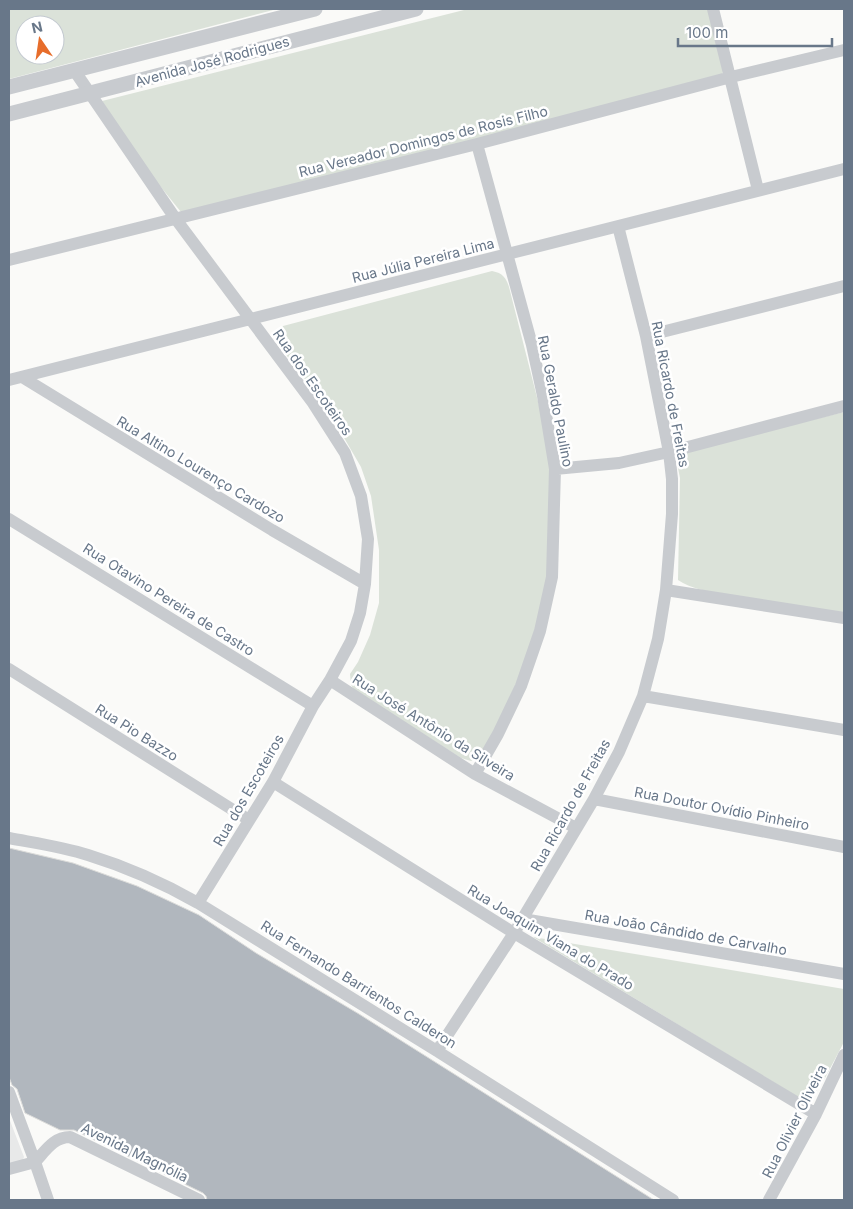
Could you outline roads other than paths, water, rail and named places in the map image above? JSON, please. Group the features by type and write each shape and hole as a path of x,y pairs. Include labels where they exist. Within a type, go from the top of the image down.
{"street":[{"name":"Avenida José Rodrigues","path":"9,87 315,9"},
{"name":"Avenida José Rodrigues","path":"9,114 416,9"},
{"path":"713,9 758,190"},
{"name":"Rua Vereador Domingos de Rosis Filho","path":"9,260 477,144 731,77 844,50"},
{"name":"Rua dos Escoteiros","path":"74,70 175,218 313,403 345,453 361,496 368,539 365,584 360,613 351,641 330,680 313,706 273,782 198,903"},
{"name":"Rua Geraldo Paulino","path":"474,774 498,734 521,686 540,631 552,577 555,469 543,396 532,345 477,144"},
{"name":"Rua Júlia Pereira Lima","path":"9,380 844,169"},
{"name":"Rua Ricardo de Freitas","path":"437,1051 523,919 594,799 619,752 643,696 658,639 666,590 672,514 672,479 669,452 646,336 618,226"},
{"path":"646,336 844,286"},
{"name":"Rua Altino Lourenço Cardozo","path":"22,377 272,530 365,584"},
{"path":"555,469 619,463 669,452 844,406"},
{"name":"Rua Otavino Pereira de Castro","path":"9,519 313,706"},
{"path":"666,590 844,618"},
{"name":"Rua Pio Bazzo","path":"9,669 249,820"},
{"name":"Rua José Antônio da Silveira","path":"330,680 474,774 576,828"},
{"path":"643,696 844,730"},
{"name":"Rua Joaquim Viana do Prado","path":"273,782 514,933 816,1114"},
{"name":"Rua Doutor Ovídio Pinheiro","path":"594,799 844,847"},
{"name":"Rua Fernando Barrientos Calderon","path":"9,838 86,854 164,884 198,903 437,1051 673,1200"},
{"name":"Rua João Cândido de Carvalho","path":"523,919 844,974"},
{"name":"Rua Olivier Oliveira","path":"769,1200 816,1114 844,1056"},
{"path":"9,1092 48,1200"},
{"name":"Avenida Magnólia","path":"35,1162 54,1142 62,1137 70,1137 199,1200"},
{"path":"9,1169 35,1162"}]}
